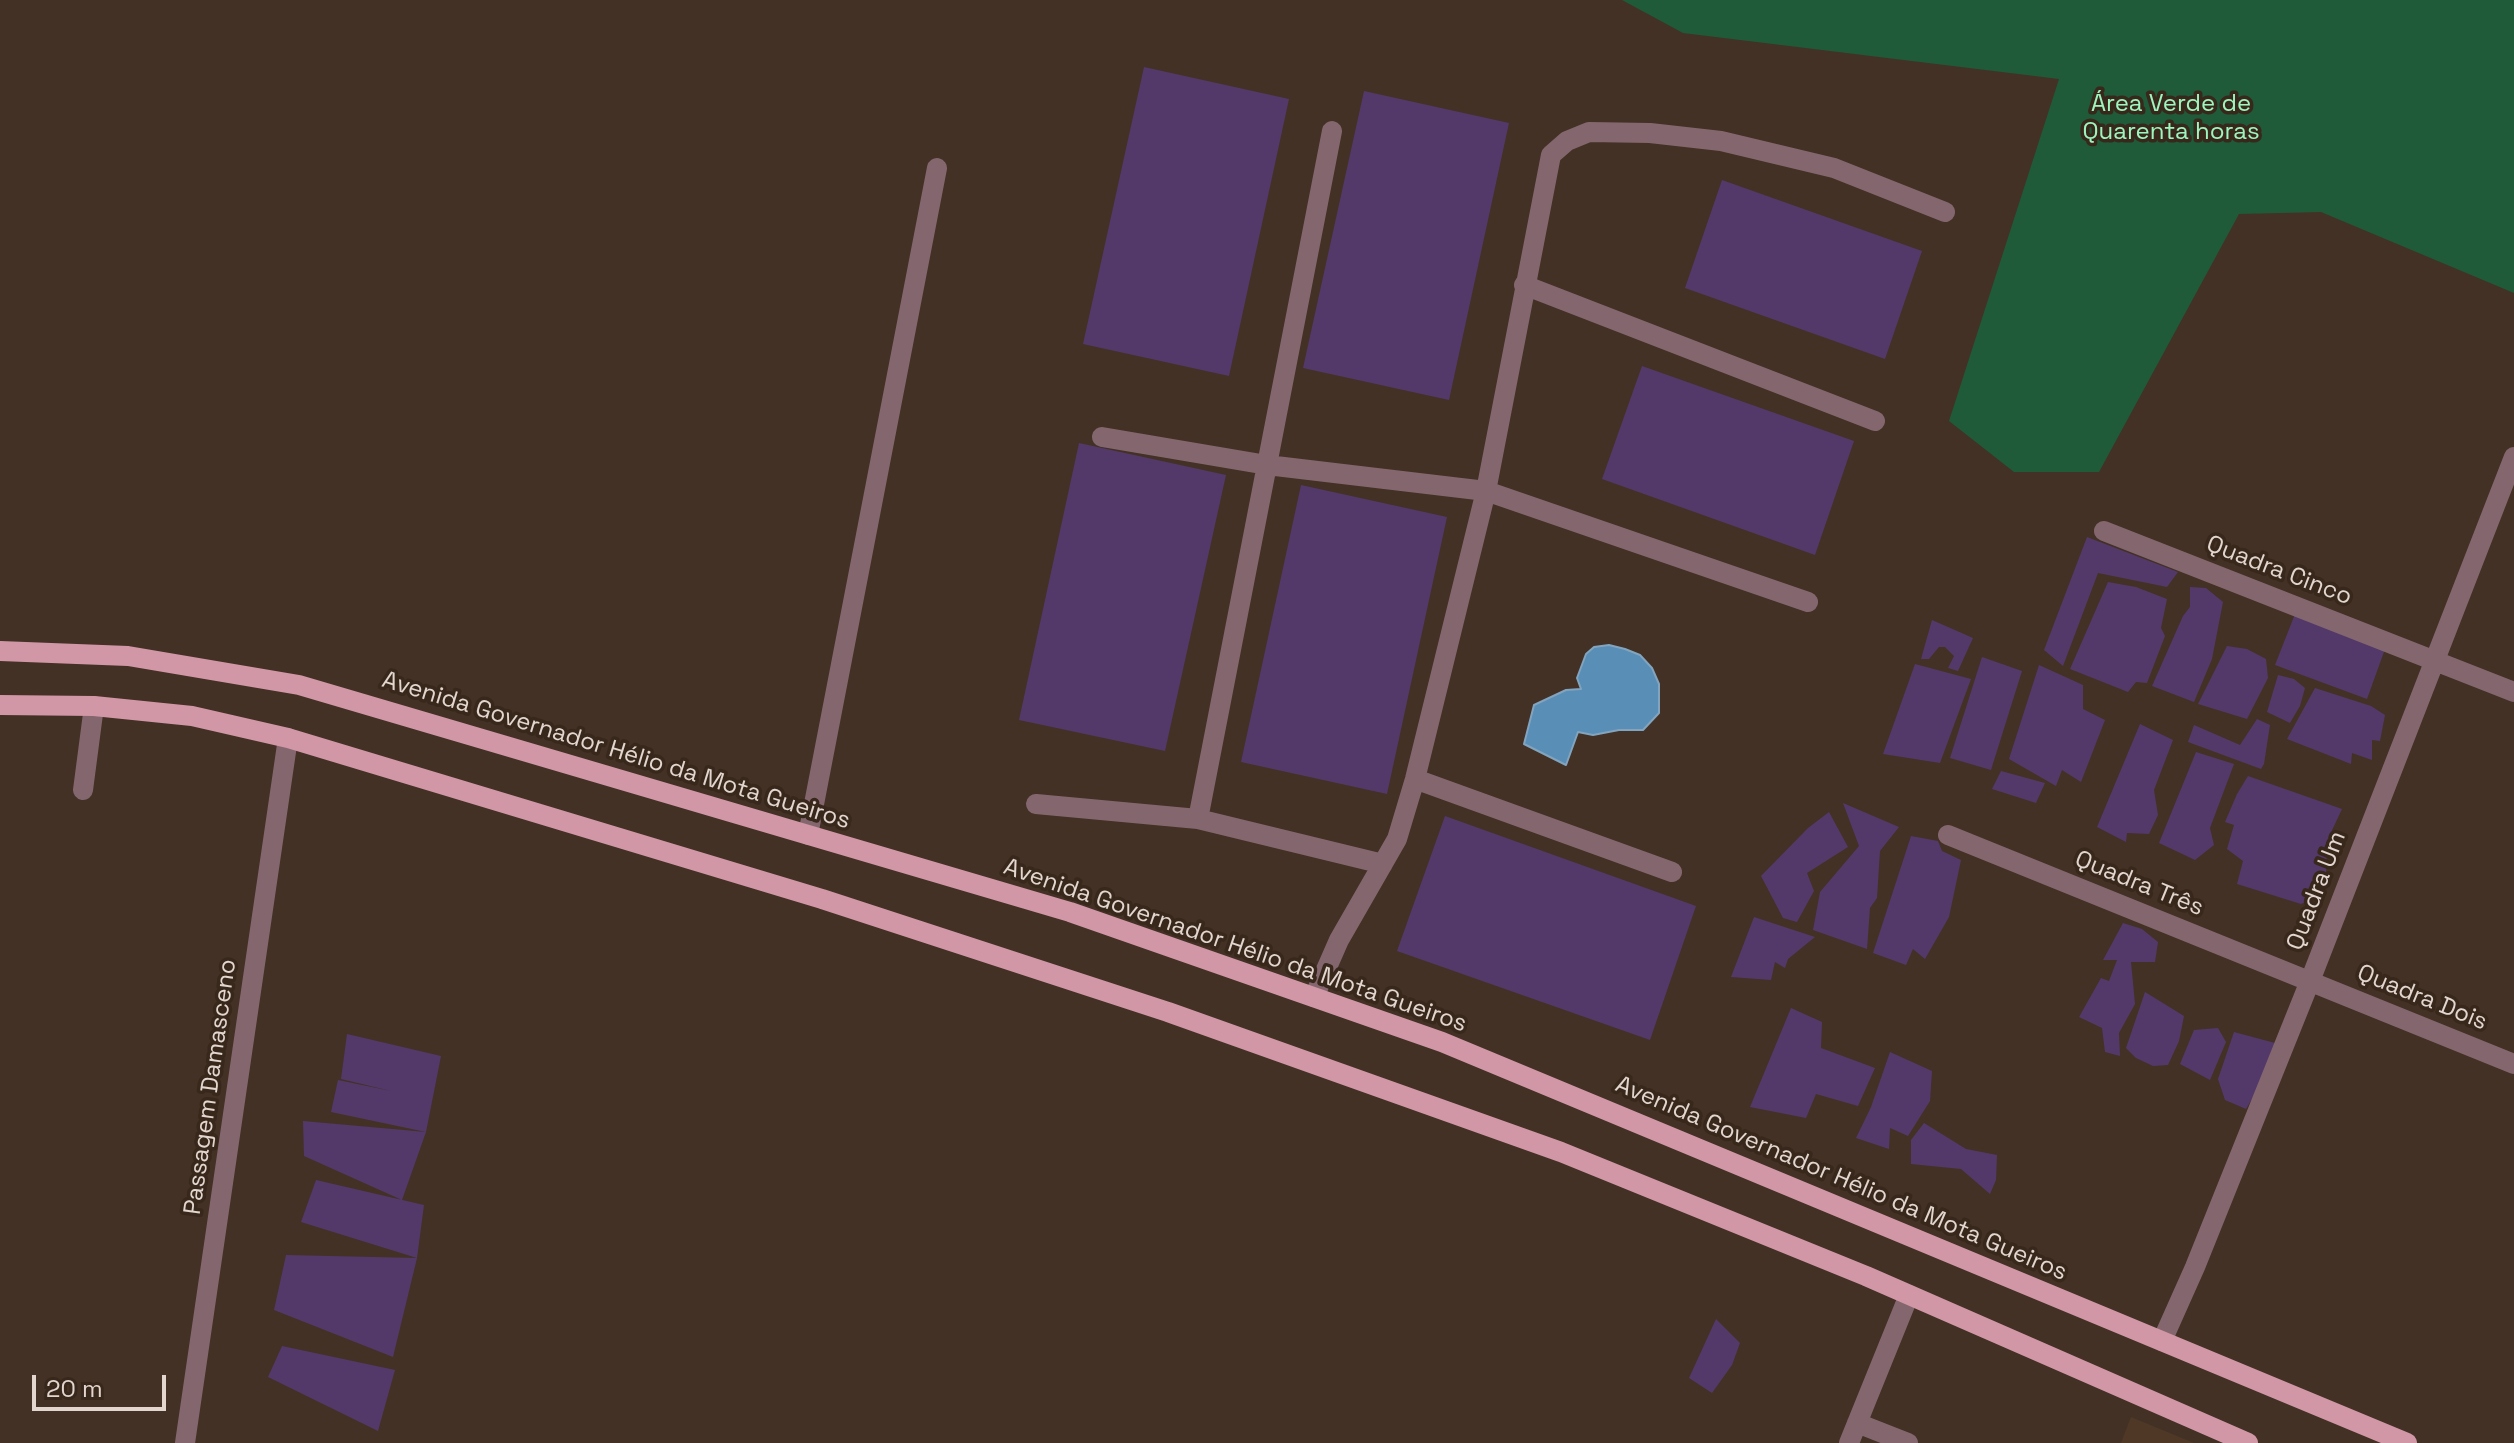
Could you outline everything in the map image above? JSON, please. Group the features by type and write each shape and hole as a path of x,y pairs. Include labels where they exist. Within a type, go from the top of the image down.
{"main road":[{"name":"Avenida Governador Hélio da Mota Gueiros","path":"0,651 128,656 299,685 1070,912 1442,1042 2407,1443"},
{"path":"0,705 94,706 192,716 288,738 822,899 1168,1012 1561,1152 1909,1295 2224,1438 2248,1443"}],"street":[{"path":"1198,819 1332,131"},
{"path":"1314,997 1339,940 1397,839 1415,779 1486,491 1551,155 1567,141 1589,132 1650,133 1721,141 1834,168 1945,212"},
{"path":"808,835 937,168"},
{"path":"1524,285 1875,421"},
{"path":"1102,437 1267,465 1486,491 1808,602"},
{"name":"Quadra Um","path":"2162,1341 2310,981 2514,457"},
{"name":"Quadra Cinco","path":"2104,531 2514,692"},
{"path":"83,790 94,706"},
{"name":"Passagem Damasceno","path":"185,1443 288,738"},
{"path":"1415,779 1672,872"},
{"path":"1036,804 1198,819 1383,864"},
{"name":"Quadra Três","path":"1948,835 2310,981"},
{"name":"Quadra Dois","path":"2310,981 2514,1064"},
{"path":"1849,1443 1909,1295"},
{"path":"1857,1423 1908,1443"}],"shaded area":[{"path":"2131,1417 2194,1443 2121,1443"}],"green space":[{"name":"Área Verde de Quarenta horas","path":"1622,0 2514,0 2514,293 2321,212 2239,214 2099,472 2014,472 1949,421 2059,79 1683,33"}],"water":[{"path":"1609,645 1640,655 1652,668 1659,684 1659,713 1643,730 1593,735 1578,732 1566,765 1524,744 1534,705 1566,690 1581,689 1577,678 1586,654 1594,647"}],"building":[{"path":"1144,67 1289,99 1229,376 1083,344"},
{"path":"1364,91 1509,123 1449,400 1303,368"},
{"path":"1722,180 1922,251 1885,359 1685,288"},
{"path":"1642,366 1854,441 1815,555 1602,479"},
{"path":"1079,443 1226,475 1165,751 1019,720"},
{"path":"1301,485 1447,517 1387,794 1241,762"},
{"path":"2087,537 2178,572 2167,587 2098,573 2063,666 2044,650"},
{"path":"2108,582 2136,587 2167,599 2161,628 2165,636 2147,683 2136,682 2128,692 2070,669"},
{"path":"2190,587 2206,588 2223,602 2212,659 2194,702 2152,686 2183,616 2190,607"},
{"path":"2295,614 2385,649 2367,699 2275,665"},
{"path":"1932,620 1973,638 1958,671 1948,668 1954,656 1945,647 1939,647 1929,659 1921,659"},
{"path":"2227,646 2247,649 2266,659 2268,678 2247,719 2198,704"},
{"path":"1982,657 2022,671 1991,770 1950,758"},
{"path":"1915,664 1971,679 1940,763 1883,754"},
{"path":"2039,665 2083,685 2083,709 2105,720 2081,782 2062,770 2056,786 2009,759"},
{"path":"2278,675 2294,679 2305,688 2300,706 2290,723 2267,712"},
{"path":"2315,688 2371,706 2385,715 2380,741 2372,740 2372,760 2352,753 2351,764 2287,739"},
{"path":"2257,719 2270,725 2261,769 2188,742 2194,725 2240,745"},
{"path":"2140,724 2173,740 2154,790 2158,815 2149,834 2127,833 2126,842 2097,827"},
{"path":"2196,752 2234,764 2210,828 2214,845 2195,860 2159,843"},
{"path":"2001,771 2045,783 2036,803 1992,789"},
{"path":"2248,776 2342,809 2327,841 2326,875 2315,898 2301,904 2237,884 2243,861 2227,849 2234,825 2225,822"},
{"path":"1843,803 1899,827 1880,851 1877,898 1870,908 1867,949 1813,930 1820,892 1859,846"},
{"path":"1829,812 1848,847 1807,873 1814,891 1797,922 1783,918 1761,876 1808,828"},
{"path":"1445,816 1696,906 1650,1040 1397,951"},
{"path":"1911,836 1938,841 1942,851 1961,860 1949,917 1925,959 1913,949 1906,965 1873,953"},
{"path":"1754,917 1815,937 1788,959 1785,968 1775,962 1771,980 1731,977"},
{"path":"2123,923 2142,929 2158,942 2155,962 2131,962 2135,1004 2119,1033 2120,1056 2105,1052 2102,1028 2079,1017 2101,978 2109,981 2117,960 2103,960"},
{"path":"2145,992 2184,1016 2179,1041 2168,1065 2153,1066 2136,1058 2126,1048"},
{"path":"1791,1008 1822,1022 1821,1048 1875,1068 1858,1106 1816,1094 1806,1118 1750,1107"},
{"path":"2218,1028 2226,1042 2210,1080 2180,1064 2194,1030"},
{"path":"2234,1032 2275,1043 2267,1074 2246,1109 2225,1100 2218,1079"},
{"path":"347,1034 441,1056 426,1132 331,1112 338,1080 391,1091 341,1079"},
{"path":"1890,1052 1932,1071 1930,1101 1908,1136 1890,1128 1889,1149 1856,1138 1871,1107"},
{"path":"303,1121 426,1132 402,1200 304,1156"},
{"path":"1924,1123 1966,1149 1997,1155 1996,1180 1990,1194 1961,1169 1911,1164 1911,1140"},
{"path":"316,1180 424,1205 417,1258 301,1222"},
{"path":"286,1255 417,1258 393,1357 274,1310"},
{"path":"1716,1319 1740,1343 1732,1365 1712,1393 1689,1378"},
{"path":"282,1346 395,1370 378,1431 268,1377"}]}
